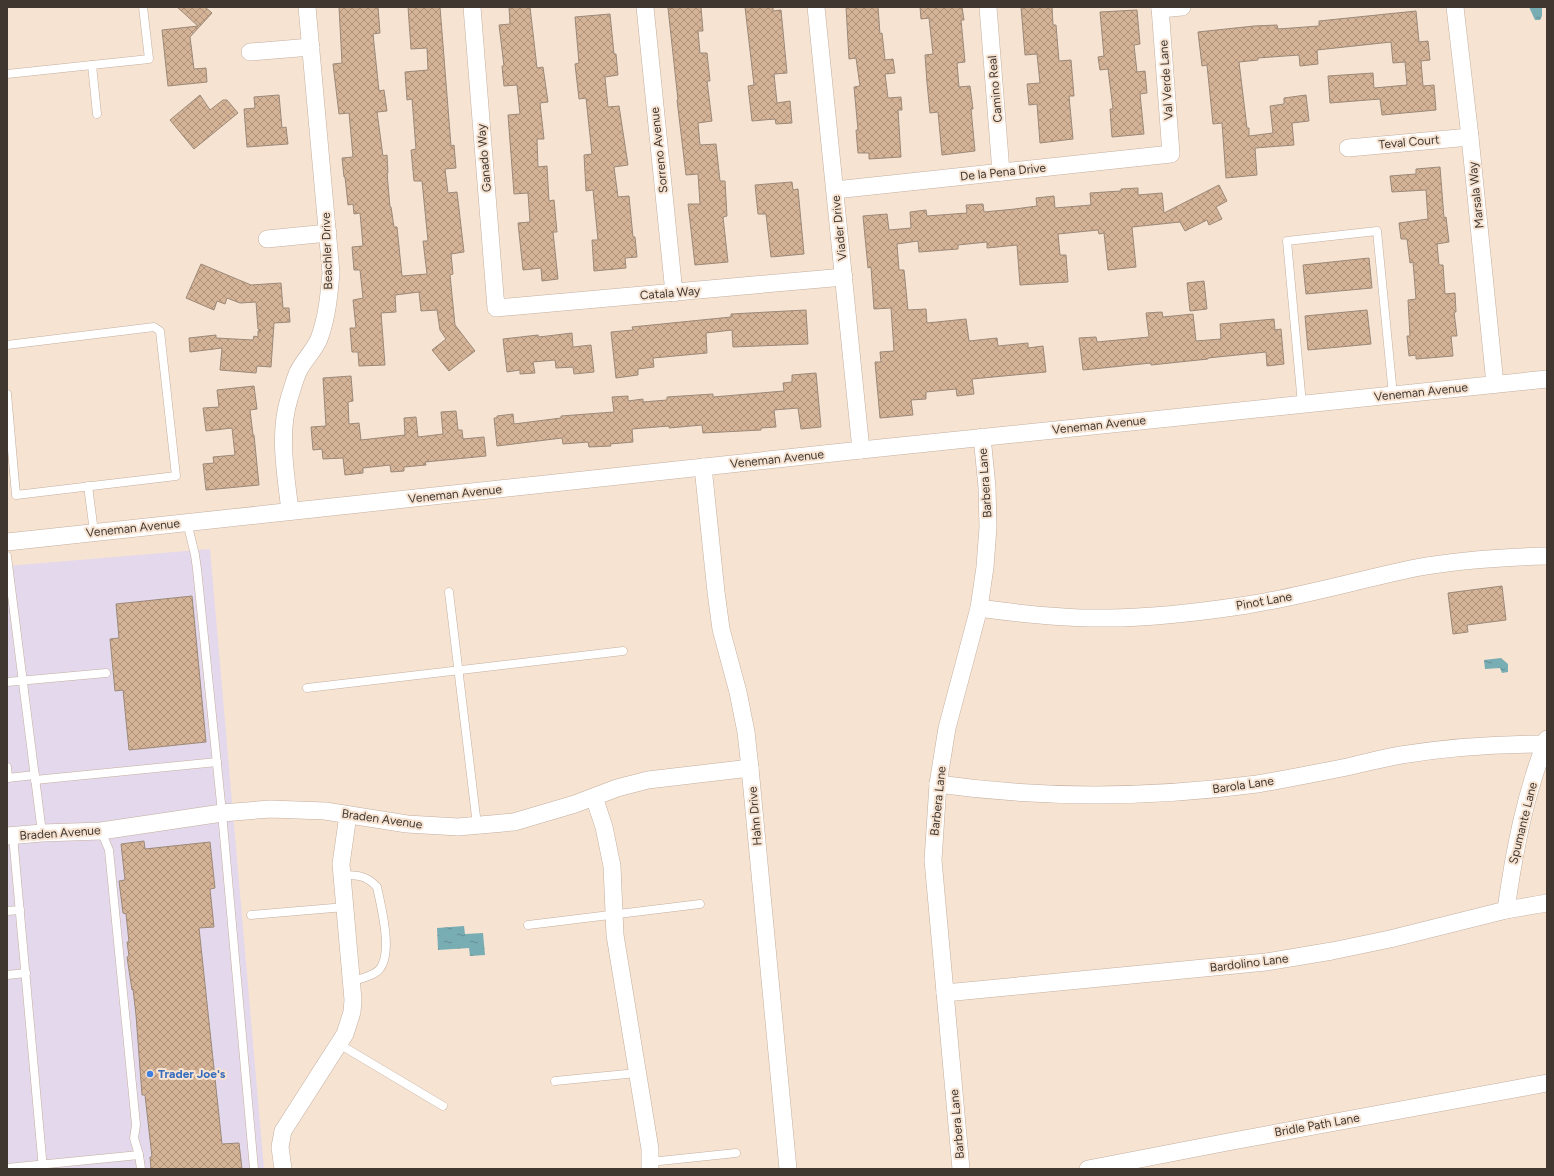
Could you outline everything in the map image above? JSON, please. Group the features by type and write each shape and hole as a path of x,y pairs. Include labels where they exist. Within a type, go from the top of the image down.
{"street":[{"name":"Beachler Drive","path":"290,511 284,454 284,429 289,400 298,372 318,339 326,316 331,272 307,7"},
{"name":"Ganado Way","path":"472,7 496,308"},
{"name":"Sorreno Avenue","path":"645,7 674,293"},
{"name":"Viader Drive","path":"816,7 861,450"},
{"name":"Camino Real","path":"988,7 1001,172"},
{"path":"1160,8 1182,7"},
{"name":"Marsala Way","path":"1455,7 1470,137 1495,384"},
{"name":"Val Verde Lane","path":"1160,8 1171,154"},
{"path":"250,52 311,47"},
{"name":"Teval Court","path":"1348,148 1470,137"},
{"name":"De la Pena Drive","path":"835,190 1171,154"},
{"path":"267,239 328,233"},
{"name":"Catala Way","path":"496,308 844,277"},
{"name":"Veneman Avenue","path":"7,542 982,437 1547,379"},
{"name":"Barbera Lane","path":"961,1169 933,860 938,784 947,728 979,608 985,567 988,527 987,486 982,437"},
{"name":"Hahn Drive","path":"703,467 721,629 740,700 750,768 788,1169"},
{"name":"Pinot Lane","path":"979,608 1064,617 1108,618 1174,615 1247,605 1296,596 1417,568 1518,556 1547,556"},
{"name":"Barola Lane","path":"938,784 1020,793 1074,795 1129,795 1191,791 1257,784 1324,772 1400,755 1452,748 1546,742"},
{"name":"Spumante Lane","path":"1506,910 1512,864 1523,815 1546,742"},
{"name":"Braden Avenue","path":"10,836 42,833 101,831 222,813 270,809 325,811 407,824 458,827 514,822 568,806 617,788 648,780 750,768"},
{"path":"594,797 604,827 612,866 615,935 650,1149 650,1165"},
{"path":"283,1169 280,1147 283,1131 345,1034 352,1012 351,982 341,864 348,815"},
{"name":"Bardolino Lane","path":"945,994 1266,962 1332,952 1506,910 1547,903"},
{"name":"Bridle Path Lane","path":"1088,1169 1547,1083"}],"lane":[{"path":"7,74 149,58 143,7"},
{"path":"92,65 97,114"},
{"path":"1302,404 1287,241 1377,231 1393,395"},
{"path":"7,345 154,327 160,331 176,476 16,495 7,394"},
{"path":"88,486 94,532"},
{"path":"187,522 197,569 217,762 254,1169"},
{"path":"7,556 8,575 42,833"},
{"path":"449,592 477,825"},
{"path":"307,688 623,651"},
{"path":"7,682 106,673"},
{"path":"7,767 8,778 35,778 217,762"},
{"path":"101,831 109,850 136,1125 134,1138 141,1169"},
{"path":"10,836 20,910 43,1166"},
{"path":"342,875 358,875 371,880 377,887 387,948 385,963 376,973 351,982"},
{"path":"528,925 700,904"},
{"path":"251,914 345,907"},
{"path":"7,912 20,910"},
{"path":"7,975 26,973"},
{"path":"339,1044 443,1106"},
{"path":"555,1081 637,1073"},
{"path":"650,1165 736,1153"},
{"path":"7,1168 43,1166 139,1155"}],"shaded area":[{"path":"210,549 264,1169 7,1169 7,566"}],"water":[{"path":"1529,7 1542,7 1542,16 1540,20 1535,20"},
{"path":"1501,658 1508,664 1508,672 1502,673 1500,668 1485,669 1484,660"},
{"path":"464,926 465,934 483,933 485,955 470,956 469,948 438,950 437,928"}],"building":[{"path":"177,7 205,7 212,13 190,37 194,69 206,68 207,82 168,86 162,30 198,26"},
{"path":"339,7 378,7 380,33 373,34 379,91 384,90 387,111 377,112 383,156 387,155 390,207 394,227 397,227 402,276 427,274 423,241 428,241 422,181 414,181 411,150 416,149 412,99 407,100 405,72 428,70 427,48 411,49 408,7 440,7 451,146 454,145 456,168 445,169 448,193 457,192 464,252 451,254 453,274 450,275 455,325 475,351 449,371 432,350 446,339 440,330 437,310 421,311 419,292 395,295 396,312 381,313 385,365 359,366 358,352 352,352 350,328 356,328 353,300 363,298 360,270 354,270 352,247 363,246 360,213 354,214 353,204 348,205 342,158 353,157 349,113 339,114 333,64 342,63"},
{"path":"509,7 530,7 537,68 543,67 548,102 540,103 544,139 537,139 538,167 547,166 549,201 554,200 557,232 553,232 558,279 542,281 541,268 523,270 518,223 530,222 528,193 514,194 508,115 520,114 517,85 504,86 502,66 504,66 499,25 510,24"},
{"path":"701,7 703,31 698,31 700,53 707,53 710,81 707,81 712,121 698,123 700,145 716,144 720,181 725,181 727,216 723,217 728,262 695,265 688,204 700,204 698,174 686,175 668,8"},
{"path":"745,7 773,7 773,11 781,10 787,73 774,74 777,103 790,101 792,123 776,124 775,119 752,121 748,86 754,85"},
{"path":"846,7 878,7 880,34 882,33 885,60 893,59 895,73 885,74 888,98 901,97 902,110 898,110 901,157 869,159 869,153 858,153 856,130 858,130 854,87 860,86 856,58 849,59"},
{"path":"920,7 962,7 964,20 961,20 965,62 957,63 959,87 970,86 973,109 971,109 975,151 942,155 938,112 930,113 927,83 925,55 933,54 929,18 921,19"},
{"path":"1021,7 1052,7 1053,25 1056,25 1059,61 1071,60 1074,96 1069,96 1073,139 1040,143 1037,104 1029,105 1027,84 1040,83 1037,54 1025,55"},
{"path":"1137,10 1140,44 1134,45 1137,72 1145,71 1147,93 1140,94 1144,134 1112,137 1110,109 1113,109 1108,69 1100,70 1098,57 1104,56 1100,12"},
{"path":"1416,11 1419,42 1428,41 1430,60 1421,61 1423,86 1434,85 1436,110 1382,115 1380,99 1330,103 1328,76 1373,73 1374,88 1407,85 1405,62 1393,63 1391,42 1317,50 1318,64 1300,66 1299,55 1258,58 1258,60 1239,62 1249,136 1273,133 1270,106 1284,104 1284,98 1306,95 1309,121 1292,123 1294,145 1255,148 1257,175 1226,178 1222,123 1213,124 1207,65 1202,66 1198,32 1254,26 1277,25 1278,29 1319,26 1319,21"},
{"path":"610,14 614,54 616,54 618,75 605,77 608,107 619,106 628,165 614,167 618,197 629,196 633,237 635,237 637,257 625,258 626,268 594,271 592,240 598,240 593,190 586,191 584,155 592,154 586,98 579,99 575,64 579,63 575,17"},
{"path":"200,95 210,110 223,100 227,100 238,113 194,149 170,120"},
{"path":"279,95 282,128 286,127 288,144 247,147 244,109 255,108 254,97"},
{"path":"1440,167 1444,218 1446,217 1449,242 1437,244 1439,265 1443,265 1445,294 1455,293 1456,312 1454,312 1457,336 1451,336 1453,356 1416,359 1416,355 1409,356 1407,336 1410,336 1408,300 1416,299 1413,262 1410,263 1407,239 1401,239 1399,223 1428,219 1426,190 1392,192 1390,176 1416,174 1416,169"},
{"path":"792,182 793,190 798,189 804,254 771,257 766,214 758,214 755,185"},
{"path":"1219,185 1227,201 1216,207 1222,219 1209,225 1207,220 1185,231 1180,222 1132,227 1136,267 1108,270 1104,233 1099,234 1098,230 1058,234 1060,255 1066,255 1068,282 1020,285 1017,245 987,248 987,242 958,245 958,249 919,252 918,241 897,244 899,270 904,270 908,310 926,309 927,323 966,319 969,341 997,338 998,346 1028,343 1028,348 1043,346 1046,372 972,379 974,394 957,396 956,389 926,392 926,399 911,400 913,415 880,418 875,362 881,362 880,352 894,351 891,308 874,309 871,267 868,268 863,216 887,214 889,230 911,228 910,212 926,210 927,216 967,213 966,205 983,204 984,212 1015,209 1037,206 1036,198 1054,196 1055,208 1091,205 1090,193 1121,191 1121,189 1138,188 1138,195 1162,193 1164,213"},
{"path":"1369,258 1372,288 1306,294 1303,265"},
{"path":"201,264 251,285 281,283 283,308 289,308 290,322 274,323 271,367 257,366 256,373 220,370 222,348 190,352 189,338 216,335 216,338 253,340 254,336 258,337 258,331 261,330 258,329 256,302 240,303 227,298 225,304 217,301 214,310 186,298"},
{"path":"1204,281 1207,309 1190,311 1187,283"},
{"path":"806,310 808,344 733,347 732,330 706,333 707,353 653,358 654,367 638,369 638,375 616,378 611,332 633,330 632,327 731,317 731,314"},
{"path":"1367,310 1371,344 1308,350 1305,316"},
{"path":"1162,312 1163,317 1193,314 1196,341 1221,339 1220,324 1274,319 1275,330 1281,329 1284,364 1267,366 1266,352 1151,365 1151,363 1083,370 1079,338 1096,337 1097,342 1149,337 1146,313"},
{"path":"572,333 573,347 591,345 594,372 574,374 573,367 556,368 555,360 533,362 535,373 520,374 520,370 507,372 503,339"},
{"path":"816,373 821,427 801,429 798,408 774,410 776,427 761,428 761,430 703,433 702,425 669,428 669,426 632,429 633,442 610,444 611,446 589,447 588,442 563,444 562,438 497,446 494,418 497,418 497,416 513,414 514,424 561,418 561,416 614,412 612,397 628,396 628,401 643,399 643,402 667,400 667,397 713,394 713,397 784,391 783,383 792,382 792,375"},
{"path":"351,376 353,401 348,402 349,424 359,423 361,440 405,435 404,418 416,417 418,437 443,434 441,412 456,411 458,430 462,430 463,439 484,437 486,456 425,462 426,465 404,467 404,471 391,472 390,465 363,468 363,473 345,475 343,458 323,459 322,449 313,450 311,427 326,426 323,378"},
{"path":"254,386 257,409 250,410 259,485 206,490 203,464 214,463 213,457 235,455 232,428 206,431 203,408 219,407 217,390"},
{"path":"1502,586 1506,620 1467,625 1468,632 1453,634 1448,593"},
{"path":"192,596 206,742 129,750 123,690 115,691 110,639 119,638 116,604"},
{"path":"144,841 145,849 210,842 215,888 210,889 214,927 199,928 222,1144 239,1143 242,1169 151,1169 150,1157 152,1157 145,1095 142,1095 136,1015 127,957 129,956 127,942 129,942 126,914 123,913 119,881 125,880 121,844"}],"place":[{"name":"Trader Joe's","path":"150,1074"}]}
